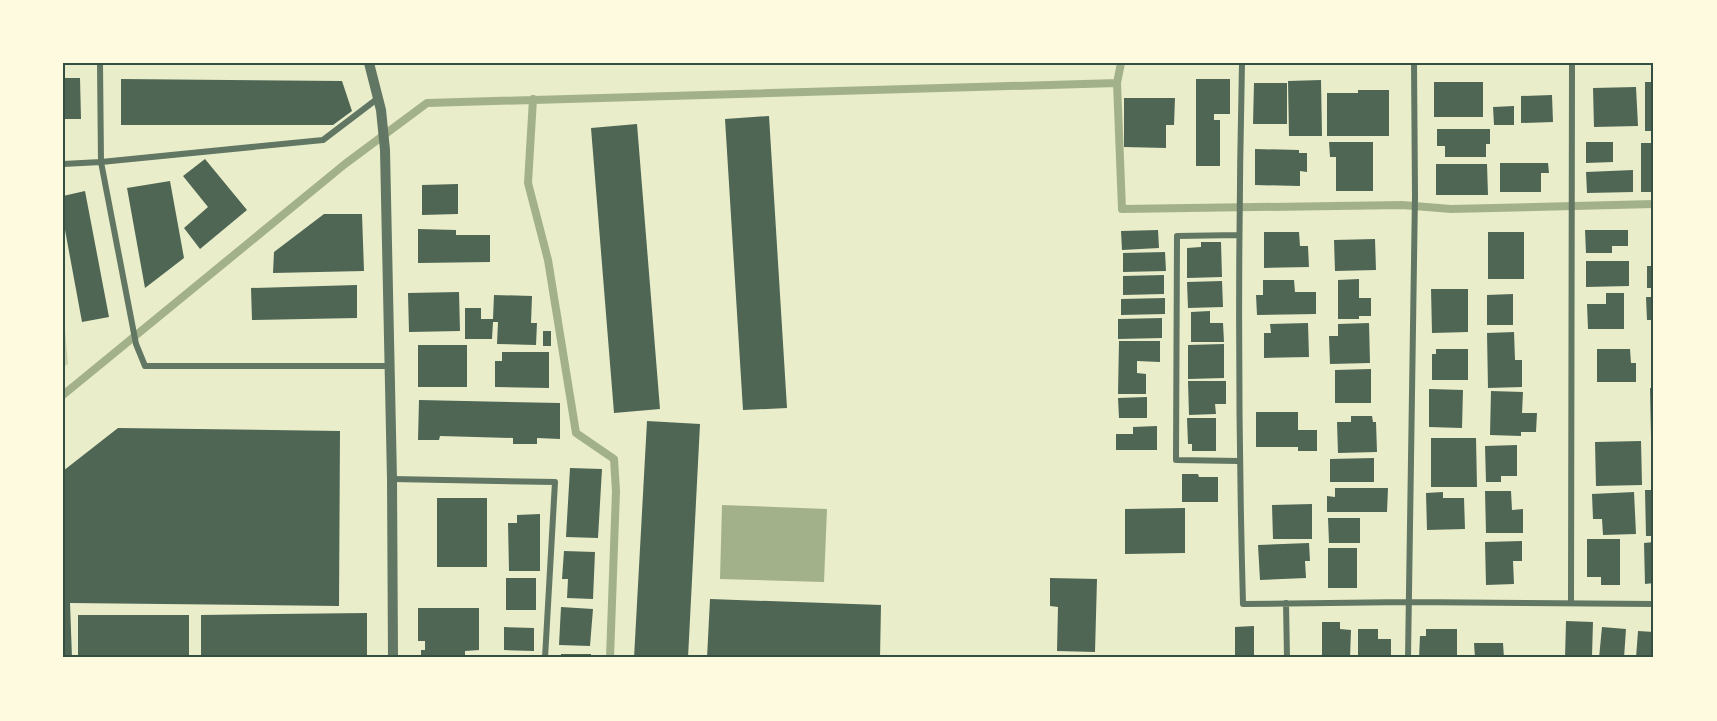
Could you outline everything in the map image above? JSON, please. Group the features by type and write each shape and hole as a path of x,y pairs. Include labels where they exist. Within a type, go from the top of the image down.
{"street":[{"path":"100,63 101,162 136,344 146,366 389,366"},
{"path":"369,63 379,104 385,150 392,479 393,658"},
{"path":"1242,63 1239,196 1239,461 1243,604 1408,602 1654,604"},
{"path":"1408,658 1415,195 1414,63"},
{"path":"1571,603 1572,63"},
{"path":"63,164 323,140 379,104"},
{"path":"1239,235 1177,236 1176,460 1239,461"},
{"path":"392,479 555,482 546,658"},
{"path":"1286,603 1287,658"}],"shaded area":[{"path":"63,306 68,364 63,367"},
{"path":"722,505 827,509 824,582 720,579"}],"building":[{"path":"63,78 80,78 81,119 63,119"},
{"path":"121,79 342,81 352,111 333,125 121,125"},
{"path":"1196,79 1230,79 1230,114 1214,114 1214,120 1220,120 1220,166 1196,166"},
{"path":"1321,80 1322,136 1289,136 1288,81"},
{"path":"1434,82 1483,82 1483,117 1434,117"},
{"path":"1645,82 1654,82 1654,131 1645,131"},
{"path":"1254,83 1287,83 1287,124 1253,124"},
{"path":"1636,87 1638,126 1594,127 1593,88"},
{"path":"1358,90 1389,90 1389,136 1327,136 1327,93 1358,93"},
{"path":"1552,95 1553,122 1521,123 1521,96"},
{"path":"1124,98 1175,98 1174,125 1166,125 1166,148 1124,147"},
{"path":"1514,106 1514,125 1494,125 1493,107"},
{"path":"769,116 787,408 743,410 725,119"},
{"path":"637,124 660,409 614,413 591,128"},
{"path":"1437,129 1490,129 1490,144 1486,144 1486,157 1445,157 1445,146 1437,146"},
{"path":"1329,142 1373,142 1373,191 1336,191 1336,157 1330,157"},
{"path":"1586,142 1613,142 1613,162 1586,163"},
{"path":"1641,143 1654,143 1654,192 1641,192"},
{"path":"1255,149 1299,150 1299,153 1307,153 1307,172 1300,171 1300,186 1255,185"},
{"path":"205,159 247,210 200,249 184,228 208,207 183,176"},
{"path":"1500,163 1548,163 1549,173 1541,173 1541,192 1500,192"},
{"path":"1436,164 1487,164 1488,195 1436,195"},
{"path":"1633,170 1633,192 1587,193 1586,172"},
{"path":"170,181 184,258 145,288 127,188"},
{"path":"458,184 458,214 422,215 422,185"},
{"path":"85,191 109,317 82,322 63,219 63,196"},
{"path":"324,214 362,214 364,271 273,273 274,252"},
{"path":"1652,228 1654,228 1654,258 1652,258"},
{"path":"418,229 456,230 456,235 490,235 490,262 418,263"},
{"path":"1158,230 1159,248 1122,250 1121,231"},
{"path":"1585,230 1628,230 1628,246 1612,246 1612,253 1586,253"},
{"path":"1264,232 1299,232 1300,246 1308,246 1309,267 1264,268"},
{"path":"1488,232 1524,232 1524,279 1488,279"},
{"path":"1375,239 1376,270 1335,271 1334,240"},
{"path":"1201,242 1221,242 1222,277 1187,278 1187,248 1201,247"},
{"path":"1165,252 1166,271 1123,272 1123,253"},
{"path":"1586,261 1629,261 1629,286 1586,287"},
{"path":"1647,266 1654,266 1654,288 1647,288"},
{"path":"1164,275 1164,294 1123,295 1123,276"},
{"path":"1359,279 1359,298 1371,298 1371,316 1359,316 1359,319 1338,319 1338,280"},
{"path":"1263,280 1294,280 1295,292 1316,292 1316,314 1257,315 1256,295 1263,295"},
{"path":"1222,281 1223,307 1188,308 1187,282"},
{"path":"357,285 357,318 252,320 251,288"},
{"path":"1431,289 1468,289 1468,332 1432,333"},
{"path":"459,292 460,331 409,332 408,293"},
{"path":"1606,293 1624,293 1624,329 1588,329 1587,304 1606,304"},
{"path":"1513,294 1513,325 1487,325 1487,295"},
{"path":"494,295 532,296 531,323 537,323 536,345 497,344 498,322 493,322 492,339 465,339 465,308 481,308 481,319 493,319"},
{"path":"1646,297 1654,297 1654,320 1647,320"},
{"path":"1165,298 1165,314 1121,315 1121,299"},
{"path":"1210,311 1210,323 1223,323 1224,342 1191,342 1191,312"},
{"path":"1162,318 1162,338 1118,339 1118,319"},
{"path":"1308,323 1309,357 1264,358 1264,333 1271,333 1270,324"},
{"path":"1369,323 1370,363 1330,364 1329,336 1338,336 1338,324"},
{"path":"543,331 551,331 551,346 543,346"},
{"path":"1514,332 1515,360 1522,360 1522,387 1488,388 1487,333"},
{"path":"1119,341 1160,341 1160,362 1137,361 1137,373 1146,374 1146,394 1118,394"},
{"path":"1224,344 1224,378 1188,379 1188,345"},
{"path":"418,345 467,345 467,387 418,387"},
{"path":"1436,349 1468,349 1468,380 1432,380 1432,354 1436,354"},
{"path":"1597,349 1630,349 1631,363 1636,363 1636,382 1597,382"},
{"path":"502,352 549,352 549,388 495,387 495,361 502,361"},
{"path":"1371,369 1371,403 1335,403 1335,370"},
{"path":"1188,381 1226,381 1226,404 1215,404 1216,414 1189,415"},
{"path":"1650,388 1654,388 1654,436 1651,436"},
{"path":"1429,389 1463,390 1462,428 1429,427"},
{"path":"1491,391 1523,392 1522,413 1537,413 1536,432 1521,432 1521,436 1490,435"},
{"path":"1147,397 1147,418 1119,418 1118,398"},
{"path":"419,400 560,403 560,439 537,438 537,444 513,444 513,438 440,436 439,440 418,440"},
{"path":"1256,412 1298,412 1298,430 1317,430 1317,451 1298,451 1298,447 1256,447"},
{"path":"1351,416 1372,416 1373,422 1376,422 1377,452 1338,453 1337,422 1351,422"},
{"path":"1187,418 1216,418 1216,451 1192,451 1192,444 1188,444"},
{"path":"647,421 700,424 688,658 634,658"},
{"path":"1157,426 1157,450 1116,450 1116,434 1133,434 1133,427"},
{"path":"118,428 340,431 339,606 70,603 72,658 63,658 63,471"},
{"path":"1431,438 1476,438 1477,487 1431,487"},
{"path":"1641,441 1642,485 1596,486 1595,442"},
{"path":"1517,445 1517,476 1501,476 1501,482 1486,482 1485,446"},
{"path":"1374,458 1374,482 1330,482 1330,459"},
{"path":"570,468 602,469 598,538 566,537"},
{"path":"1182,474 1218,477 1218,502 1182,502"},
{"path":"1335,488 1388,488 1387,512 1327,512 1327,496 1335,497"},
{"path":"1645,490 1654,490 1654,536 1646,536"},
{"path":"1485,491 1511,491 1512,510 1523,509 1523,533 1486,533"},
{"path":"1443,492 1443,498 1464,498 1465,529 1427,530 1426,493"},
{"path":"1634,492 1636,534 1603,535 1602,519 1593,519 1592,494"},
{"path":"437,498 487,498 487,567 437,567"},
{"path":"1312,504 1312,539 1273,539 1272,505"},
{"path":"1185,508 1185,553 1125,554 1125,509"},
{"path":"540,514 540,571 509,571 508,523 517,523 517,515"},
{"path":"1328,518 1360,518 1360,543 1329,543"},
{"path":"1587,539 1620,539 1620,585 1601,585 1601,577 1587,577"},
{"path":"1522,541 1522,561 1513,561 1514,584 1486,585 1485,542"},
{"path":"1654,542 1654,583 1645,584 1644,543"},
{"path":"1309,543 1310,561 1305,561 1306,578 1260,580 1258,545"},
{"path":"1328,548 1357,548 1357,588 1328,588"},
{"path":"564,551 595,552 593,599 567,598 568,579 562,579"},
{"path":"506,578 536,578 536,610 506,610"},
{"path":"1050,578 1097,579 1095,652 1057,651 1058,607 1050,606"},
{"path":"710,599 881,605 880,658 707,658"},
{"path":"561,607 593,609 590,646 559,645"},
{"path":"418,608 479,608 479,650 465,651 465,658 421,658 421,650 425,650 425,641 418,641"},
{"path":"367,613 367,658 201,658 201,615"},
{"path":"78,615 189,615 189,658 78,658"},
{"path":"1566,621 1593,622 1592,656 1565,658"},
{"path":"1322,622 1340,622 1340,629 1351,630 1350,658 1322,658"},
{"path":"1254,626 1254,658 1235,658 1235,627"},
{"path":"504,627 534,628 534,651 504,650"},
{"path":"1602,627 1626,629 1624,658 1599,658"},
{"path":"1358,629 1378,629 1378,639 1391,639 1391,658 1358,658"},
{"path":"1426,629 1457,629 1457,658 1419,658 1420,636 1426,636"},
{"path":"1638,631 1654,632 1654,658 1636,658"},
{"path":"1474,643 1503,643 1504,658 1475,658"},
{"path":"561,654 591,654 591,658 561,658"}],"waterway":[{"path":"1121,63 1117,83 1122,209 1402,205 1451,209 1654,204"},
{"path":"63,395 345,164 427,103 1117,83"},
{"path":"533,99 528,183 548,260 576,433 614,459 616,491 610,658"}]}
